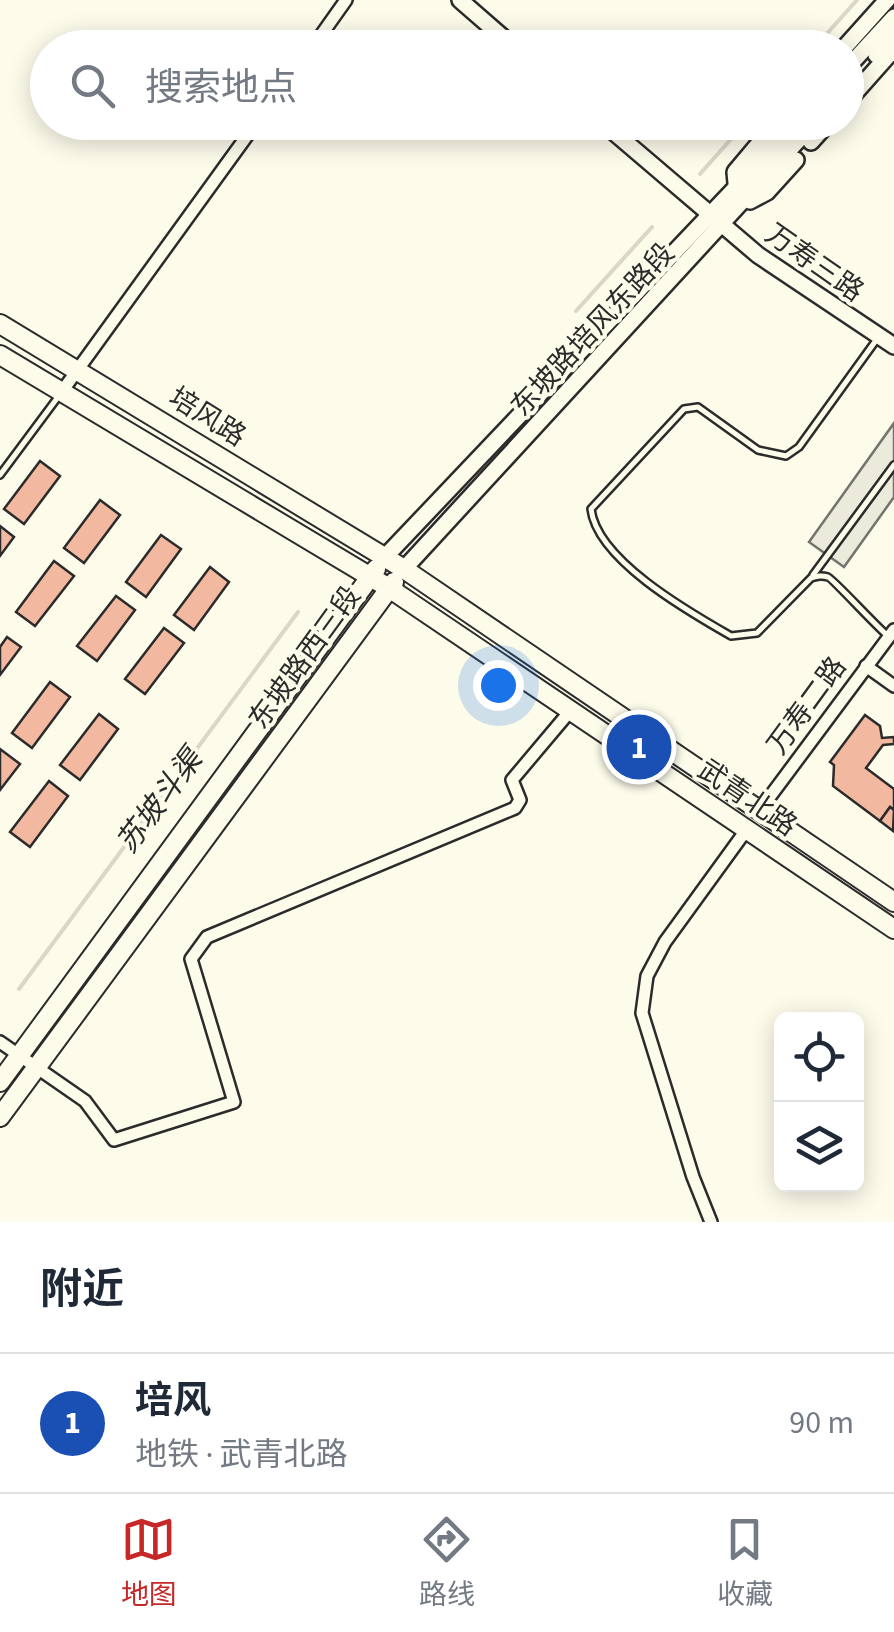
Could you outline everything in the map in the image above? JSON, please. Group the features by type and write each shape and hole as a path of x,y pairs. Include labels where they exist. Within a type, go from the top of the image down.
{"main road":[{"path":"460,0 494,30"},
{"path":"860,30 887,0"},
{"path":"864,50 894,17"},
{"path":"864,68 894,35"},
{"path":"864,82 894,49"},
{"name":"万寿三路","path":"623,140 716,220 894,346"},
{"path":"736,183 735,172 761,140"},
{"name":"东坡路培风东路段","path":"404,569 716,220 736,183 746,179 782,140"},
{"name":"东坡路培风东路段","path":"385,557 716,220 738,207 799,140"},
{"path":"738,207 767,192 813,140"},
{"name":"培风路","path":"0,324 385,557"},
{"name":"培风路","path":"0,354 371,576"},
{"name":"武青北路","path":"385,557 894,902"},
{"name":"东坡路西三段","path":"0,1082 385,557"},
{"name":"东坡路西三段","path":"0,1117 404,569"},
{"name":"武青北路","path":"371,576 894,930"}],"street":[{"path":"325,30 346,0"},
{"path":"63,390 245,140"},
{"name":"万寿二路","path":"760,810 891,634"},
{"path":"866,666 894,686"},
{"path":"0,1042 84,1102 114,1140 234,1102 191,958 207,937 515,808 520,800 512,780 571,710"},
{"path":"711,1222 692,1177 642,1013 646,976 665,942 747,829"}],"lane":[{"path":"879,336 798,448 786,456 758,450 698,408 684,409 591,510 594,529 608,550 732,636 757,632 811,578 894,466"},
{"path":"0,476 63,390"},
{"path":"811,578 824,575 834,579 852,604 891,634"}],"shaded area":[{"path":"894,423 894,497 844,567 809,542"}],"building":[{"path":"40,461 60,476 24,524 4,509"},
{"path":"100,500 120,515 84,563 64,548"},
{"path":"0,526 14,537 0,556"},
{"path":"161,535 181,549 146,597 126,582"},
{"path":"54,561 74,576 35,626 16,612"},
{"path":"210,567 229,582 194,630 174,615"},
{"path":"116,596 135,610 97,661 77,646"},
{"path":"164,628 184,643 145,694 125,679"},
{"path":"7,637 21,647 0,675 0,647"},
{"path":"50,682 70,697 32,748 12,733"},
{"path":"99,714 118,729 80,780 60,765"},
{"path":"865,715 880,726 882,738 894,737 894,744 883,745 866,768 894,789 894,810 890,807 880,821 833,786 834,765 830,762"},
{"path":"0,749 20,764 0,790"},
{"path":"49,781 68,796 30,847 10,832"},
{"path":"890,807 894,810 893,831 880,821"}],"waterway":[{"name":"苏坡斗渠","path":"830,30 857,0"},
{"name":"苏坡斗渠","path":"700,174 730,140"},
{"name":"苏坡斗渠","path":"576,311 652,227"},
{"name":"苏坡斗渠","path":"19,989 298,612"}],"place":[{"name":"培风","path":"639,747"}]}
